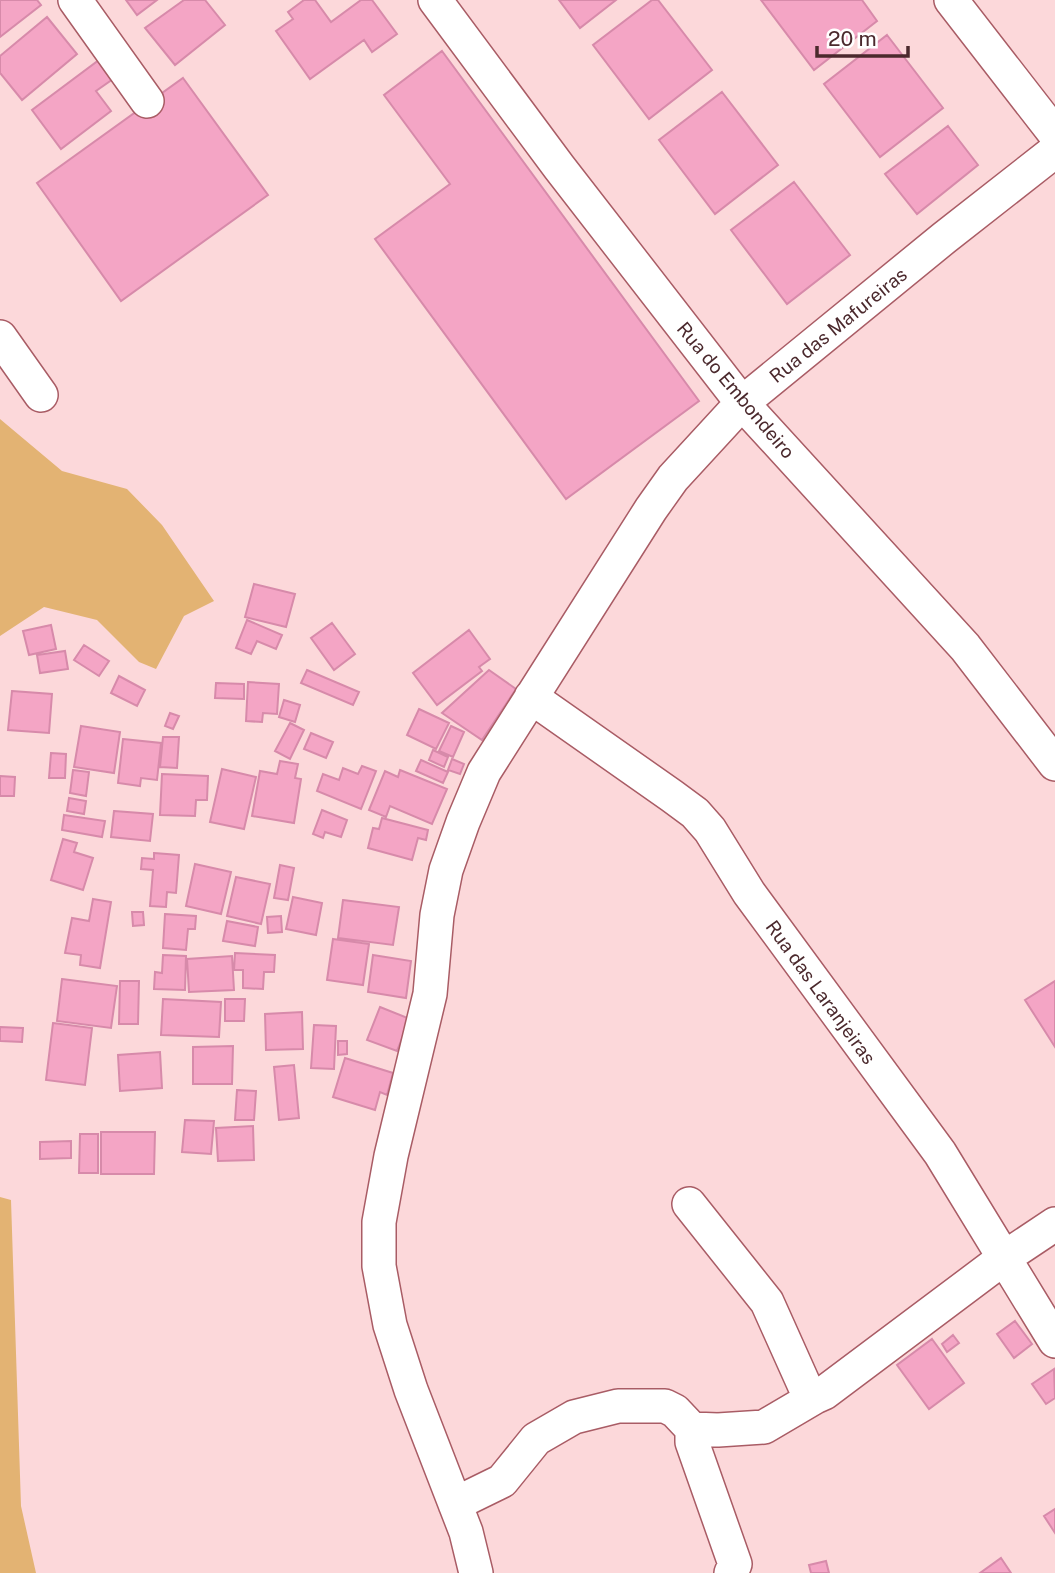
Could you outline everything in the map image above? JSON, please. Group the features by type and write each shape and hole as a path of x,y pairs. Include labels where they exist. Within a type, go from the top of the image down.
{"street":[{"path":"75,0 147,101"},
{"name":"Rua do Embondeiro","path":"436,0 559,167 742,403 965,647 1055,764"},
{"path":"951,0 1055,134"},
{"name":"Rua das Mafureiras","path":"476,1573 467,1532 411,1390 390,1325 379,1266 379,1222 391,1156 430,994 437,915 446,870 463,822 484,772 673,478 742,403 1055,151"},
{"path":"0,337 41,395"},
{"name":"Rua das Laranjeiras","path":"531,698 695,813 710,830 748,893 940,1153 1055,1341"},
{"path":"689,1204 767,1302 806,1389 815,1398"},
{"path":"692,1429 764,1427 815,1398 1004,1258 1055,1224"},
{"path":"455,1504 502,1481 536,1438 574,1417 618,1406 665,1406 675,1411 692,1429 692,1442 735,1564 732,1573"}],"shaded area":[{"path":"0,419 62,471 127,489 162,525 214,601 184,616 156,669 139,662 97,620 44,607 0,636"},
{"path":"0,1197 11,1200 21,1506 36,1573 0,1573"}],"building":[{"path":"0,0 37,0 41,5 0,37"},
{"path":"126,0 157,0 137,15"},
{"path":"184,0 205,0 225,25 175,65 145,28"},
{"path":"304,0 315,0 331,22 361,0 372,0 397,34 372,52 364,40 310,79 276,31 293,19 288,12"},
{"path":"559,0 616,0 580,28"},
{"path":"652,0 658,0 712,70 649,119 593,45"},
{"path":"761,0 862,0 877,21 814,70"},
{"path":"47,17 77,54 22,100 0,73 0,56"},
{"path":"887,35 943,108 880,157 824,84"},
{"path":"442,51 699,401 566,499 375,239 450,184 384,95"},
{"path":"99,60 113,79 96,91 111,111 61,149 32,110"},
{"path":"183,78 268,195 121,301 37,183"},
{"path":"722,92 778,165 715,214 659,140"},
{"path":"948,126 978,165 917,214 885,174"},
{"path":"794,182 850,255 787,304 731,230"},
{"path":"254,584 295,594 286,627 245,617"},
{"path":"247,620 282,635 276,649 257,641 251,654 236,648"},
{"path":"332,623 355,654 334,670 311,638"},
{"path":"51,625 56,649 29,655 23,631"},
{"path":"469,630 490,659 479,667 482,671 437,705 413,673"},
{"path":"84,645 109,661 99,676 74,660"},
{"path":"65,651 68,669 40,673 37,655"},
{"path":"307,670 359,692 353,705 301,683"},
{"path":"489,670 516,689 482,740 442,713"},
{"path":"119,676 145,690 137,706 111,693"},
{"path":"248,682 279,684 277,714 263,713 262,722 246,721"},
{"path":"216,683 244,684 244,699 215,698"},
{"path":"12,691 52,694 49,733 8,730"},
{"path":"284,700 300,705 295,722 279,717"},
{"path":"419,709 449,723 436,749 407,735"},
{"path":"170,713 179,716 173,729 165,726"},
{"path":"290,723 304,730 290,759 275,751"},
{"path":"81,726 120,732 114,773 74,767"},
{"path":"451,726 464,732 453,757 439,751"},
{"path":"311,733 333,742 326,758 304,749"},
{"path":"163,737 179,737 177,768 160,767"},
{"path":"123,739 161,743 157,780 141,778 140,786 118,783"},
{"path":"433,750 448,757 444,767 429,760"},
{"path":"51,753 66,754 65,778 49,778"},
{"path":"452,759 464,764 460,774 448,770"},
{"path":"421,760 448,772 443,783 416,771"},
{"path":"280,761 298,764 295,778 301,779 294,823 252,816 260,771 277,774"},
{"path":"362,766 376,771 361,809 317,791 323,774 339,780 343,768 358,774"},
{"path":"222,769 256,777 244,829 210,822"},
{"path":"73,770 89,772 86,796 70,793"},
{"path":"400,770 447,789 432,824 390,806 386,817 369,810 385,771 398,777"},
{"path":"162,774 208,776 207,800 196,800 195,816 160,815"},
{"path":"0,776 15,777 14,796 0,796"},
{"path":"69,798 86,801 84,814 67,811"},
{"path":"322,810 347,820 341,837 325,832 323,838 313,834"},
{"path":"114,811 153,814 150,841 111,837"},
{"path":"64,815 105,821 102,837 62,830"},
{"path":"382,818 428,830 426,840 418,838 412,860 368,848 373,828 379,829"},
{"path":"63,839 77,843 74,852 93,858 83,890 51,880"},
{"path":"154,853 179,855 176,893 167,892 166,907 150,906 153,870 141,869 142,858 154,859"},
{"path":"195,864 231,872 221,914 186,906"},
{"path":"280,865 294,868 288,900 274,898"},
{"path":"236,877 270,884 261,924 227,916"},
{"path":"293,897 322,903 316,935 286,929"},
{"path":"93,899 111,902 100,968 80,965 81,955 65,953 72,918 89,921"},
{"path":"343,900 399,907 393,945 338,938"},
{"path":"132,912 143,912 144,925 133,926"},
{"path":"165,914 196,916 195,929 188,929 186,950 163,948"},
{"path":"281,916 282,932 268,933 267,917"},
{"path":"227,921 258,927 255,946 223,941"},
{"path":"333,939 369,944 363,985 327,980"},
{"path":"235,953 275,955 274,972 264,972 263,989 243,988 243,970 234,970"},
{"path":"163,955 186,956 185,990 154,989 155,972 162,973"},
{"path":"373,955 411,961 406,998 368,992"},
{"path":"232,956 234,990 189,992 187,959"},
{"path":"62,979 117,986 111,1028 57,1021"},
{"path":"120,981 139,981 138,1024 119,1024"},
{"path":"1055,981 1055,1047 1025,1000"},
{"path":"163,999 221,1002 219,1037 161,1035"},
{"path":"225,999 245,999 244,1021 225,1021"},
{"path":"380,1007 410,1019 397,1051 367,1040"},
{"path":"302,1012 303,1049 266,1050 265,1014"},
{"path":"53,1023 92,1028 85,1085 46,1080"},
{"path":"314,1025 336,1026 334,1069 311,1068"},
{"path":"0,1027 23,1028 22,1042 0,1041"},
{"path":"338,1041 347,1041 347,1054 338,1055"},
{"path":"233,1046 232,1084 193,1084 193,1047"},
{"path":"160,1052 162,1088 120,1091 118,1055"},
{"path":"345,1058 393,1073 387,1095 380,1092 375,1110 333,1097"},
{"path":"294,1065 299,1118 279,1120 274,1067"},
{"path":"237,1090 256,1091 254,1120 235,1120"},
{"path":"185,1120 214,1121 211,1154 182,1152"},
{"path":"253,1126 254,1160 218,1161 216,1128"},
{"path":"101,1132 155,1132 154,1174 101,1174"},
{"path":"80,1134 98,1134 98,1173 79,1173"},
{"path":"71,1141 71,1158 40,1159 40,1142"},
{"path":"1015,1321 1032,1344 1014,1358 997,1334"},
{"path":"953,1335 959,1343 947,1352 942,1344"},
{"path":"932,1339 964,1383 929,1409 897,1365"},
{"path":"1054,1369 1055,1398 1046,1404 1032,1384"},
{"path":"1055,1509 1055,1533 1044,1516"},
{"path":"1001,1558 1011,1573 980,1573"},
{"path":"826,1561 829,1573 811,1573 809,1565"}]}
